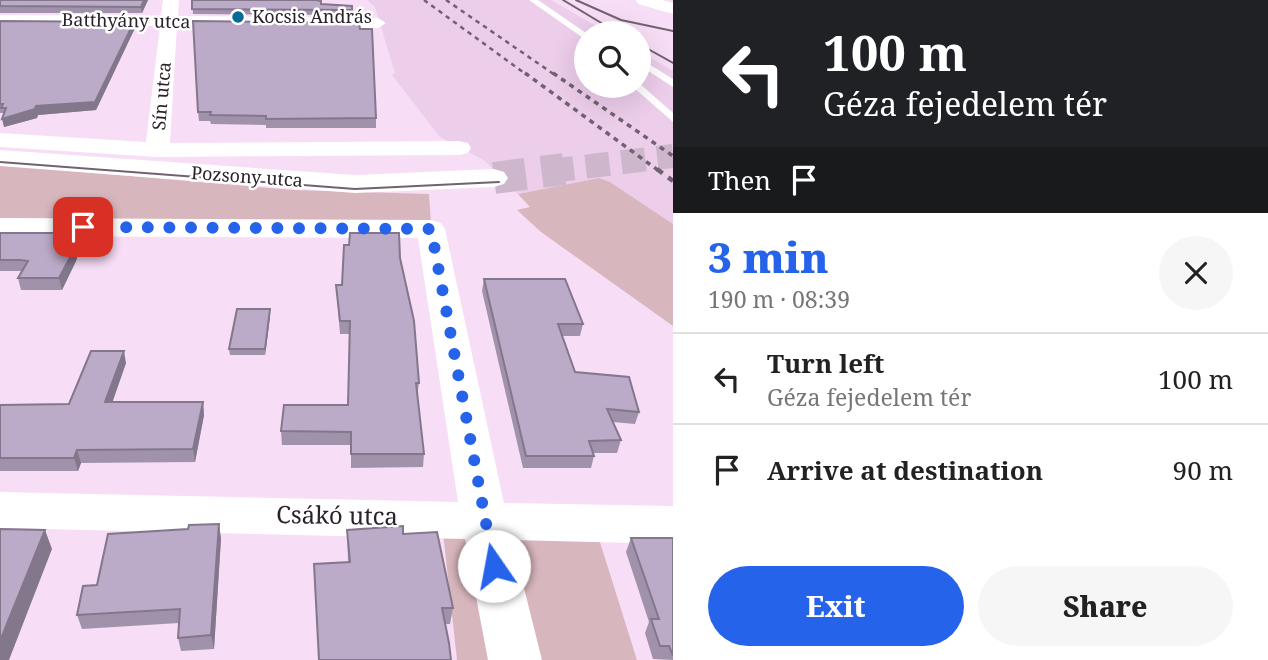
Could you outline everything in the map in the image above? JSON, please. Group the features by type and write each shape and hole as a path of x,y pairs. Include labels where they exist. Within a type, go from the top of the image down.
{"street":[{"name":"Sín utca","path":"157,150 171,0"},
{"path":"644,0 673,9"},
{"name":"Batthyány utca","path":"0,20 378,23"},
{"name":"Pozsony utca","path":"0,140 157,150 459,148"},
{"name":"Pozsony utca","path":"0,159 355,184 494,178"},
{"path":"0,227 431,229 484,519 515,660"},
{"name":"Csákó utca","path":"0,510 673,524"}],"lane":[{"path":"533,0 574,29"},
{"path":"546,0 578,21"},
{"path":"651,69 673,84"},
{"path":"649,98 673,119"}],"shaded area":[{"path":"367,0 551,0 587,21 574,21 574,98 651,98 651,58 673,71 673,224 610,182 599,178 518,194 485,161 440,137 392,75 395,73 375,7"},
{"path":"0,165 293,190 429,194 431,224 0,219"},
{"path":"599,178 610,182 673,224 673,326 541,232 517,210 530,207 518,194"},
{"path":"443,532 598,536 637,660 457,660"}],"building":[{"path":"0,0 144,0 141,7 0,6"},
{"path":"192,0 316,0 321,1 321,4 352,6 352,10 192,9"},
{"path":"0,21 134,22 95,102 36,106 35,109 2,119 6,108 1,108 3,104 0,104"},
{"path":"193,21 359,23 360,29 372,29 376,118 266,119 266,116 210,115 211,112 198,112"},
{"path":"0,233 79,233 74,250 59,278 18,278 28,261 0,260"},
{"path":"350,233 399,233 400,258 414,321 419,383 416,383 424,454 351,454 351,432 281,431 284,405 348,405 350,321 340,321 336,285 342,285 344,245 349,245"},
{"path":"484,279 565,279 583,324 558,324 575,372 629,377 639,412 607,409 621,440 589,441 594,456 526,456"},
{"path":"237,309 270,309 265,349 229,349"},
{"path":"91,351 124,351 105,402 203,402 193,449 77,450 74,458 0,458 0,405 69,404"},
{"path":"219,524 211,635 178,638 180,609 77,615 83,586 97,585 108,534 188,529 189,525"},
{"path":"403,526 403,534 437,532 453,608 442,608 451,660 319,660 314,564 350,562 347,530"},
{"path":"0,529 45,530 0,641"},
{"path":"631,538 673,538 673,656 669,646 660,646 651,619 659,619"}],"tunnel":[{"path":"550,171 673,156"},
{"path":"494,178 564,169"}],"tram line":[{"path":"563,0 598,21"},
{"path":"576,0 621,20 673,31"},
{"path":"651,51 673,63"},
{"path":"0,162 355,189 499,182"}],"railway":[{"path":"424,0 527,75"},
{"path":"446,0 555,75"},
{"path":"525,73 659,171"},
{"path":"553,73 673,156"},
{"path":"657,169 673,181"}],"place":[{"name":"Kocsis András","path":"238,17"}],"route":[{"path":"83,227 431,229 494,566"}]}
